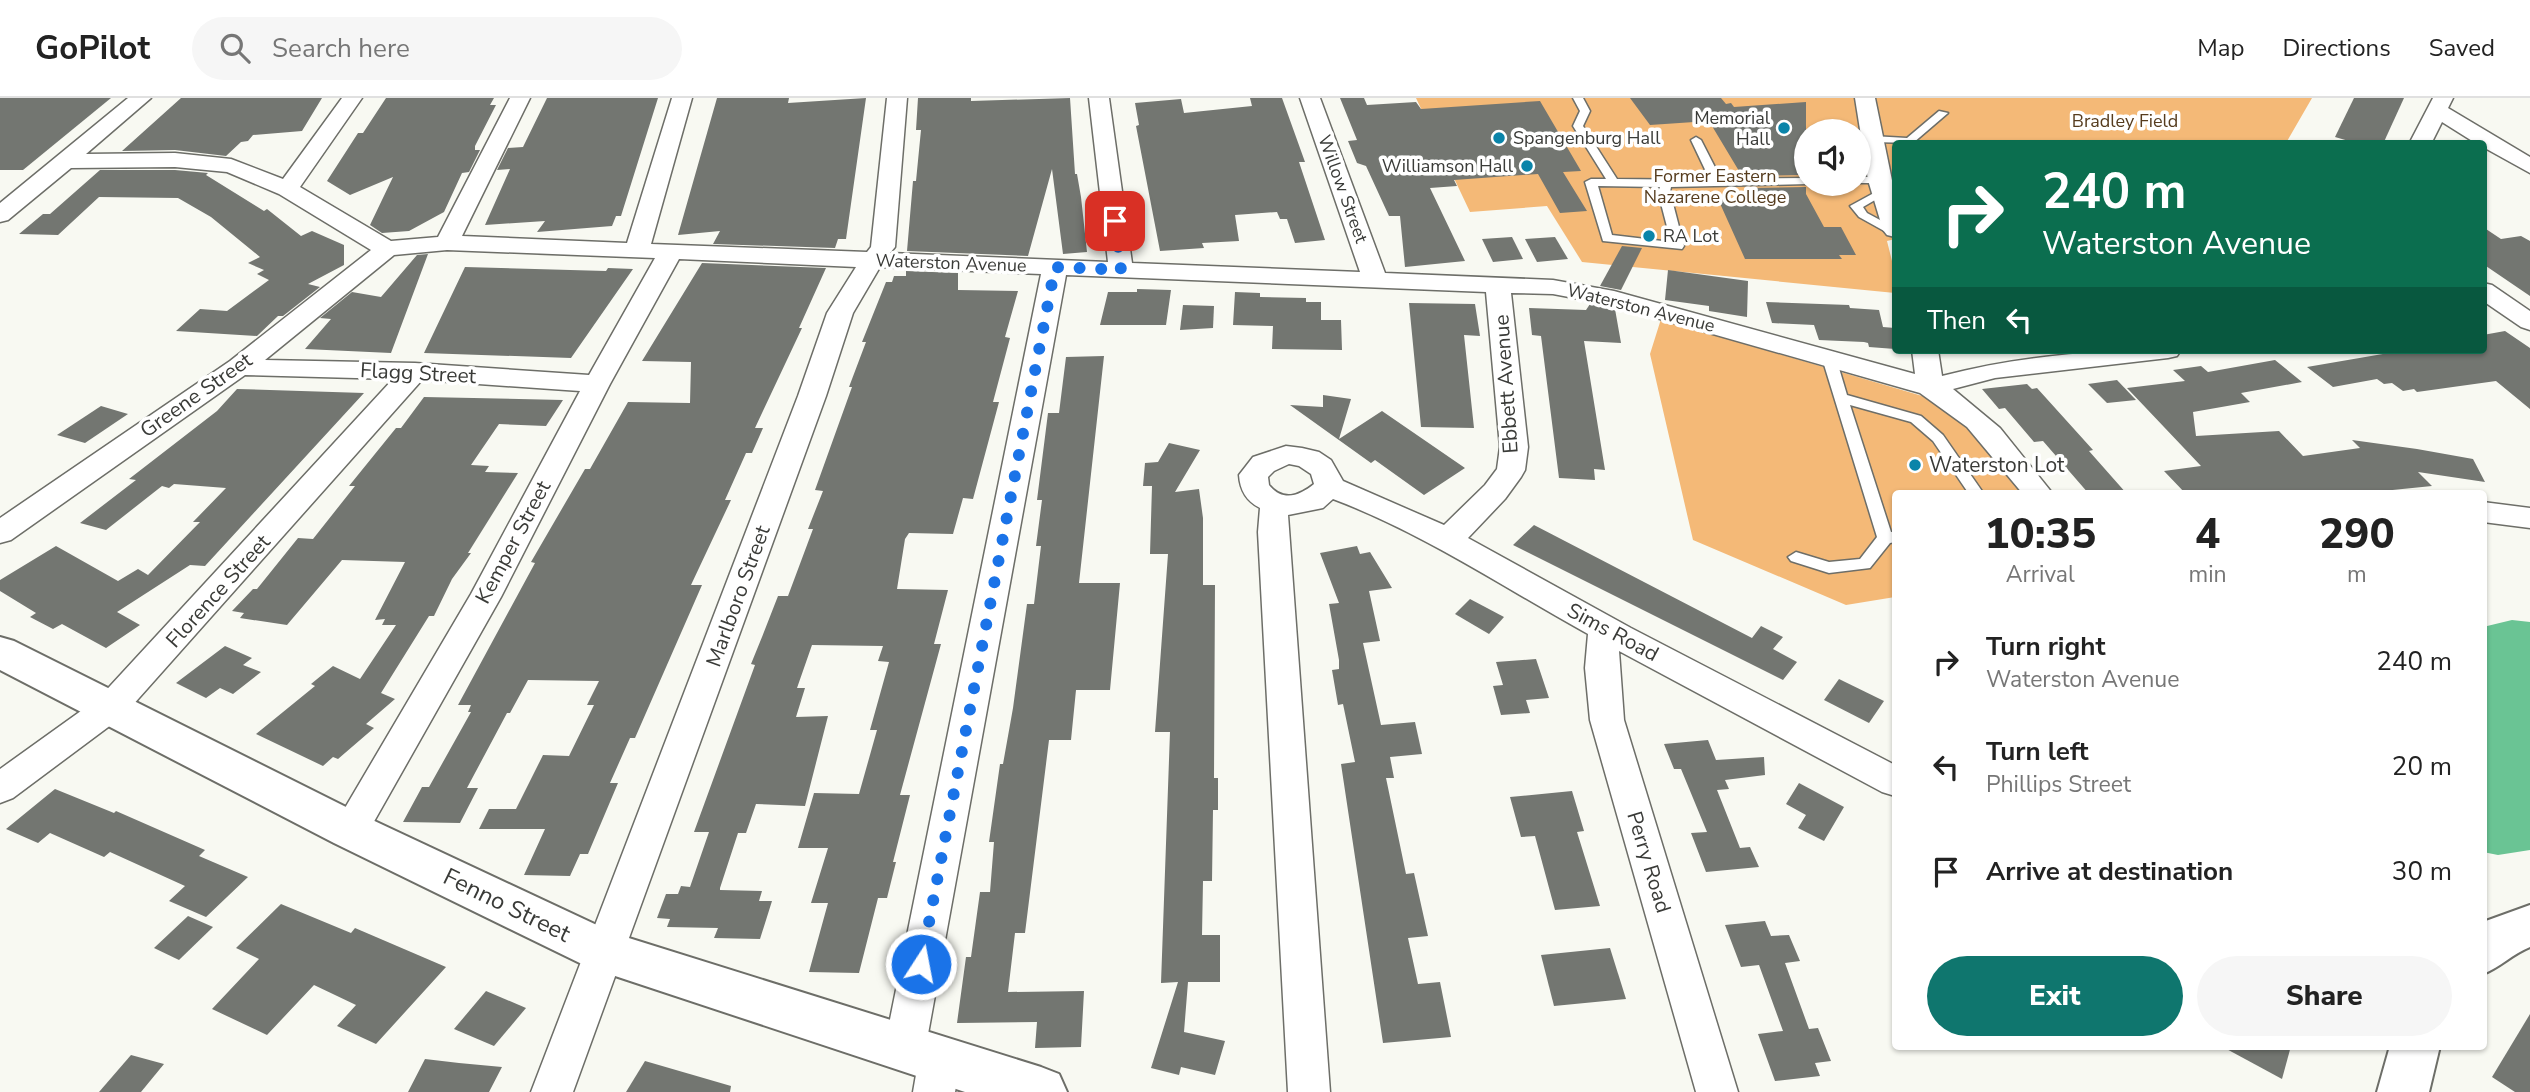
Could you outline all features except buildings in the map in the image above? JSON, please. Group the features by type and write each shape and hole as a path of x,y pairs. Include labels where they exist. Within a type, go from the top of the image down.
{"street":[{"path":"0,215 141,98"},
{"path":"287,190 352,98"},
{"path":"447,243 520,98"},
{"path":"637,251 682,98"},
{"name":"Marlboro Street","path":"552,1092 807,409 840,313 883,247 897,98"},
{"path":"1099,98 1121,270"},
{"name":"Willow Street","path":"1310,98 1375,280"},
{"path":"1865,98 1872,139 1874,184 1892,224"},
{"path":"2422,140 2440,104 2530,166"},
{"path":"66,160 175,160 231,166 287,190 387,250"},
{"name":"Waterston Avenue","path":"387,250 447,243 1553,287 1615,298 1930,387 1956,401 1974,416 2036,490"},
{"name":"Greene Street","path":"0,533 239,367 387,250"},
{"name":"Kemper Street","path":"350,830 485,597 597,384 671,252"},
{"path":"926,1067 1055,267"},
{"name":"Ebbett Avenue","path":"1447,541 1495,492 1511,470 1514,447 1498,286"},
{"path":"2487,293 2520,315"},
{"path":"2487,311 2520,315"},
{"path":"1926,354 1930,387 1994,370 2133,354"},
{"name":"Flagg Street","path":"239,367 415,372 597,384"},
{"name":"Florence Street","path":"0,788 111,707 415,372"},
{"path":"1286,455 1302,456 1317,462 1328,473 1329,487 1320,498 1304,505 1276,505 1254,491 1251,478 1255,469 1267,459 1286,455"},
{"name":"Sims Road","path":"1329,487 1355,495 1447,541 1604,628 1892,780"},
{"path":"1276,505 1273,514 1274,546 1309,1092"},
{"path":"2487,513 2530,518"},
{"name":"Perry Road","path":"1604,628 1602,668 1607,720 1717,1092"},
{"name":"Fenno Street","path":"0,652 350,830 605,953 926,1067 1041,1092"}],"lane":[{"path":"1578,98 1585,111 1578,126 1613,182"},
{"path":"1910,140 1943,113"},
{"path":"1872,139 1892,140"},
{"path":"1696,140 1717,183"},
{"path":"1666,184 1664,192 1678,246 1607,237 1591,182 1666,184 1794,181"},
{"path":"1874,184 1856,206 1857,210 1892,229"},
{"path":"1797,557 1829,568 1865,564 1890,537 1829,358"},
{"path":"1842,398 1916,419 1938,438 1974,490"}],"green space":[{"name":"Former Eastern Nazarene College","path":"1416,98 2312,98 2288,140 1892,140 1892,240 1887,241 1892,261 1892,293 1582,262 1547,206 1470,212"},
{"path":"1661,319 1929,398 1957,412 2024,490 1892,490 1892,597 1846,605 1693,540 1650,354"}],"shaded area":[{"path":"2512,620 2530,622 2530,850 2498,855 2487,853 2487,626"}],"place":[{"name":"Memorial Hall","path":"1784,128"},
{"name":"Spangenburg Hall","path":"1499,138"},
{"name":"Williamson Hall","path":"1527,166"},
{"name":"RA Lot","path":"1649,236"},
{"name":"Waterston Lot","path":"1915,465"}],"route":[{"path":"921,964 1055,267 1121,270 1115,221"}],"park label":[{"name":"Bradley Field","path":"2125,121"}]}
